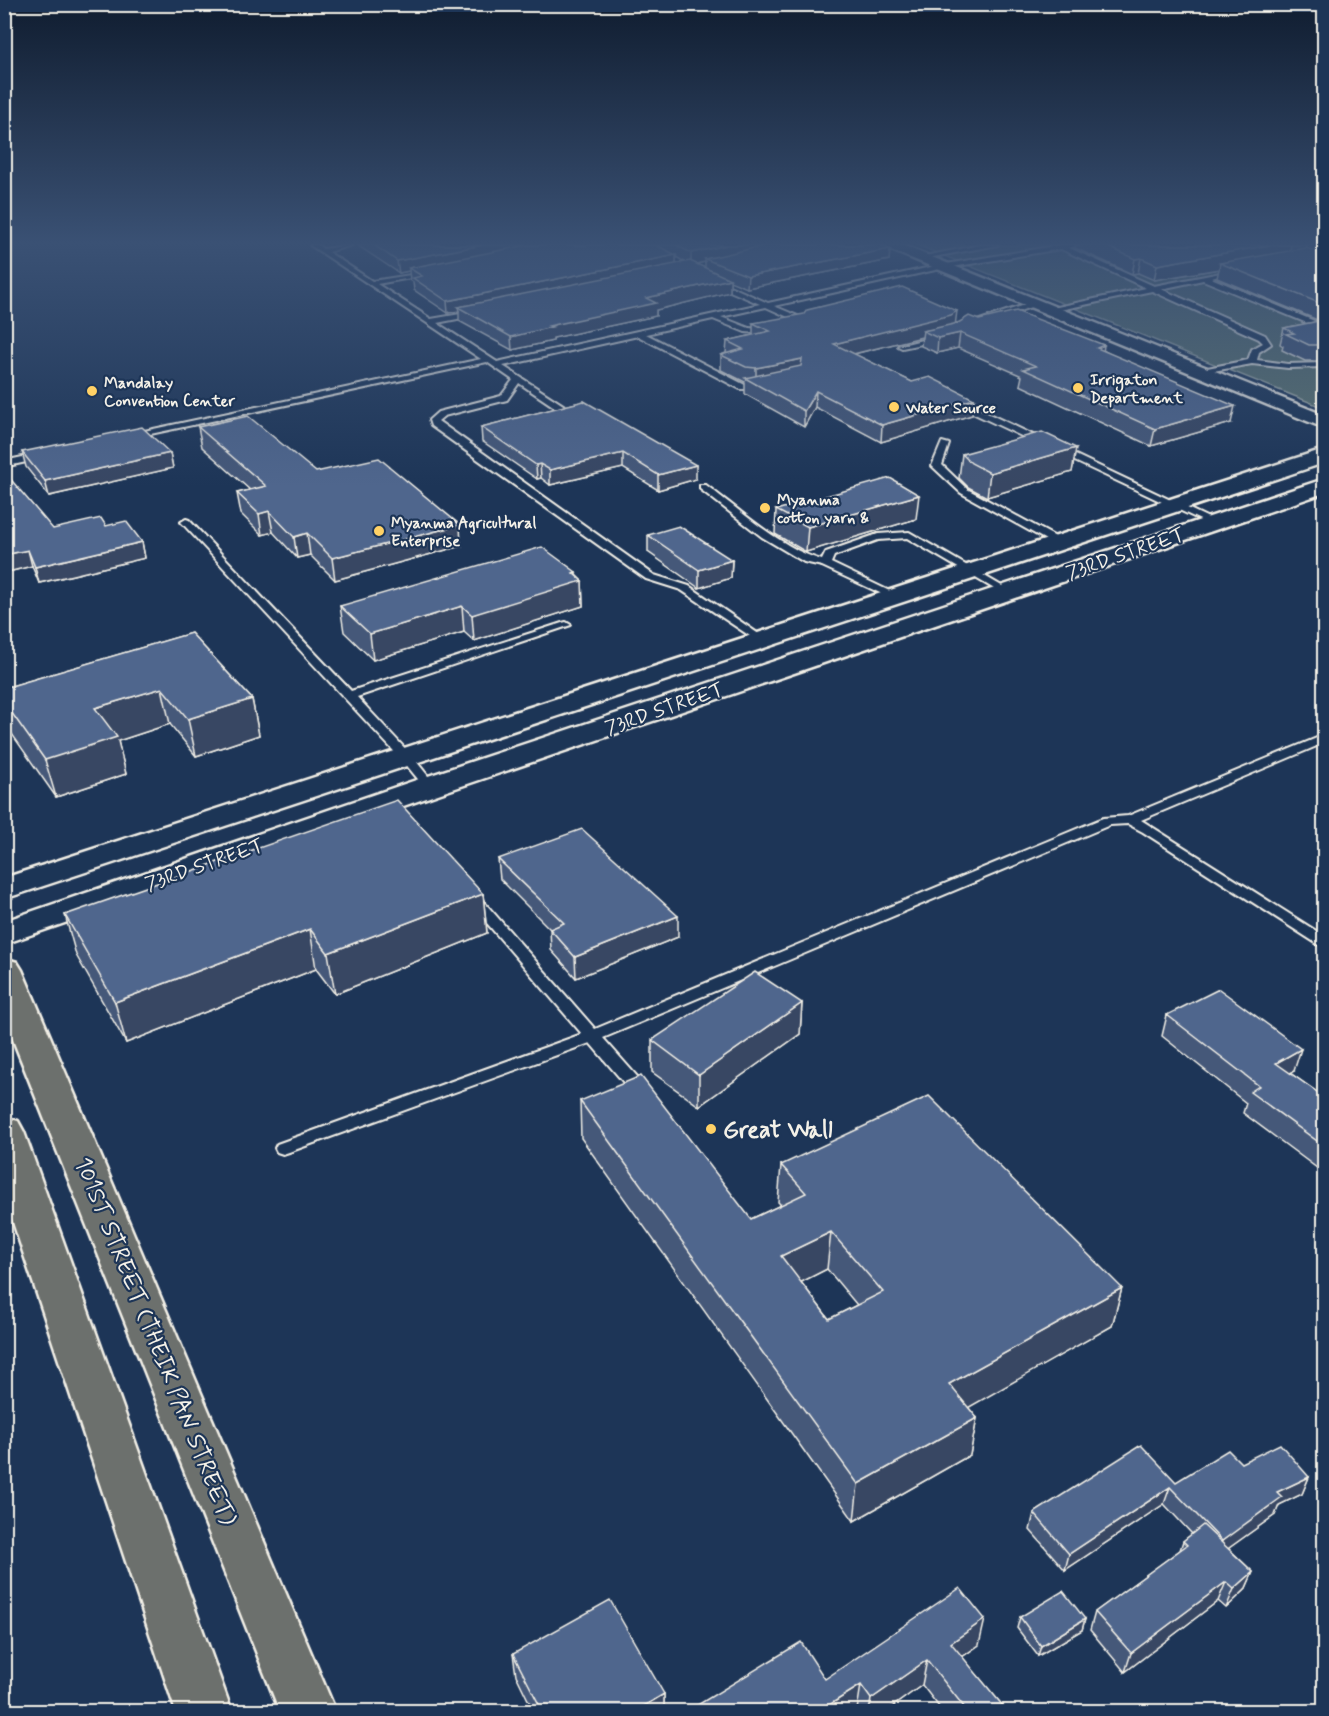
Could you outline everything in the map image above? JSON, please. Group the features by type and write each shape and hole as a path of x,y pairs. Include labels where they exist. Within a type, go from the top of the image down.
{"main road":[{"path":"1083,325 1324,422"},
{"name":"73RD STREET","path":"4,889 408,759 1324,456"},
{"name":"73RD STREET","path":"4,933 393,805 430,786 1324,486"},
{"name":"101ST STREET (THEIK PAN STREET)","path":"4,970 308,1712"},
{"path":"4,1132 204,1712"}],"lane":[{"path":"434,325 568,412"},
{"path":"494,365 677,325"},
{"path":"735,325 755,333 775,331"},
{"path":"791,327 795,325"},
{"path":"953,334 966,325"},
{"path":"1235,325 1262,337 1267,344 1255,351 1252,362"},
{"path":"639,333 742,387 756,388 776,383"},
{"path":"902,346 943,336"},
{"path":"119,439 486,360"},
{"path":"1200,372 1252,362 1288,366 1324,364"},
{"path":"517,380 504,398 441,414 433,420 434,424 650,577 685,588 714,605 762,641"},
{"path":"967,407 1214,523"},
{"path":"945,444 937,466 964,491 1059,543"},
{"path":"4,464 50,454"},
{"path":"703,488 766,536 808,560 825,564 897,597"},
{"path":"186,522 408,759 430,786"},
{"path":"825,564 830,554 845,547 893,533 909,535 1007,592"},
{"path":"349,696 566,625"},
{"path":"283,1148 592,1036 1108,821 1130,820 1324,739"},
{"path":"1130,820 1148,829 1324,942"},
{"path":"460,882 653,1106"}],"green space":[{"path":"1117,325 1324,325 1324,408"}],"building":[{"path":"490,325 553,325 549,326 552,327 511,337"},
{"path":"757,325 910,325 834,344 912,382 930,377 974,399 882,425 816,391 804,411 745,378 801,366 802,359 756,368 746,367 721,355 743,349 727,341 770,331"},
{"path":"949,325 1052,325 1104,345 1097,348 1235,406 1155,429 1023,369 1036,366 960,333 938,338 923,331"},
{"path":"1299,325 1324,325 1324,345 1309,345 1286,334 1294,333 1284,328"},
{"path":"584,401 696,465 658,475 623,453 550,470 540,464 536,465 481,427"},
{"path":"248,416 316,472 379,458 460,525 332,558 307,533 294,537 269,511 259,514 237,493 266,486 198,427"},
{"path":"142,427 170,453 45,481 22,452"},
{"path":"1042,432 1076,448 990,473 971,463 962,454"},
{"path":"4,475 7,475 53,529 101,518 106,526 126,521 142,542 35,567 28,550 4,555"},
{"path":"890,478 919,495 808,527 776,510"},
{"path":"679,526 732,560 699,570 648,535"},
{"path":"542,547 576,572 573,573 582,581 472,615 462,606 370,634 340,606"},
{"path":"191,633 252,699 188,719 162,688 95,708 117,737 45,760 4,702 4,688"},
{"path":"397,800 483,894 328,953 310,929 115,1002 65,915"},
{"path":"582,829 678,916 575,957 550,929 564,923 498,859"},
{"path":"755,972 802,1003 699,1075 652,1040"},
{"path":"1219,989 1301,1049 1276,1063 1324,1097 1324,1146 1250,1092 1259,1086 1167,1015"},
{"path":"641,1076 751,1219 806,1193 781,1165 929,1096 1122,1288 949,1384 977,1418 858,1484 580,1101","holes":["831,1232 883,1292 829,1319 781,1256"]},
{"path":"1280,1444 1309,1477 1277,1492 1282,1497 1222,1541 1170,1487 1069,1554 1034,1513 1141,1445 1176,1482 1228,1450 1241,1463"},
{"path":"1203,1525 1253,1572 1234,1589 1226,1582 1131,1653 1095,1612 1187,1545 1183,1541"},
{"path":"960,1588 985,1619 951,1643 1008,1712 968,1712 927,1660 871,1699 861,1685 818,1712 686,1712 801,1642 825,1679"},
{"path":"1063,1591 1085,1619 1041,1646 1020,1617"},
{"path":"610,1600 664,1694 634,1712 543,1712 513,1654"}],"place":[{"name":"Irrigaton Department","path":"1078,388"},
{"name":"Mandalay Convention Center","path":"92,391"},
{"name":"Water Source","path":"894,407"},
{"name":"Myanma cotton yarn &","path":"765,508"},
{"name":"Myanma Agricultural Enterprise","path":"379,531"},
{"name":"Great Wall","path":"711,1129"}]}
